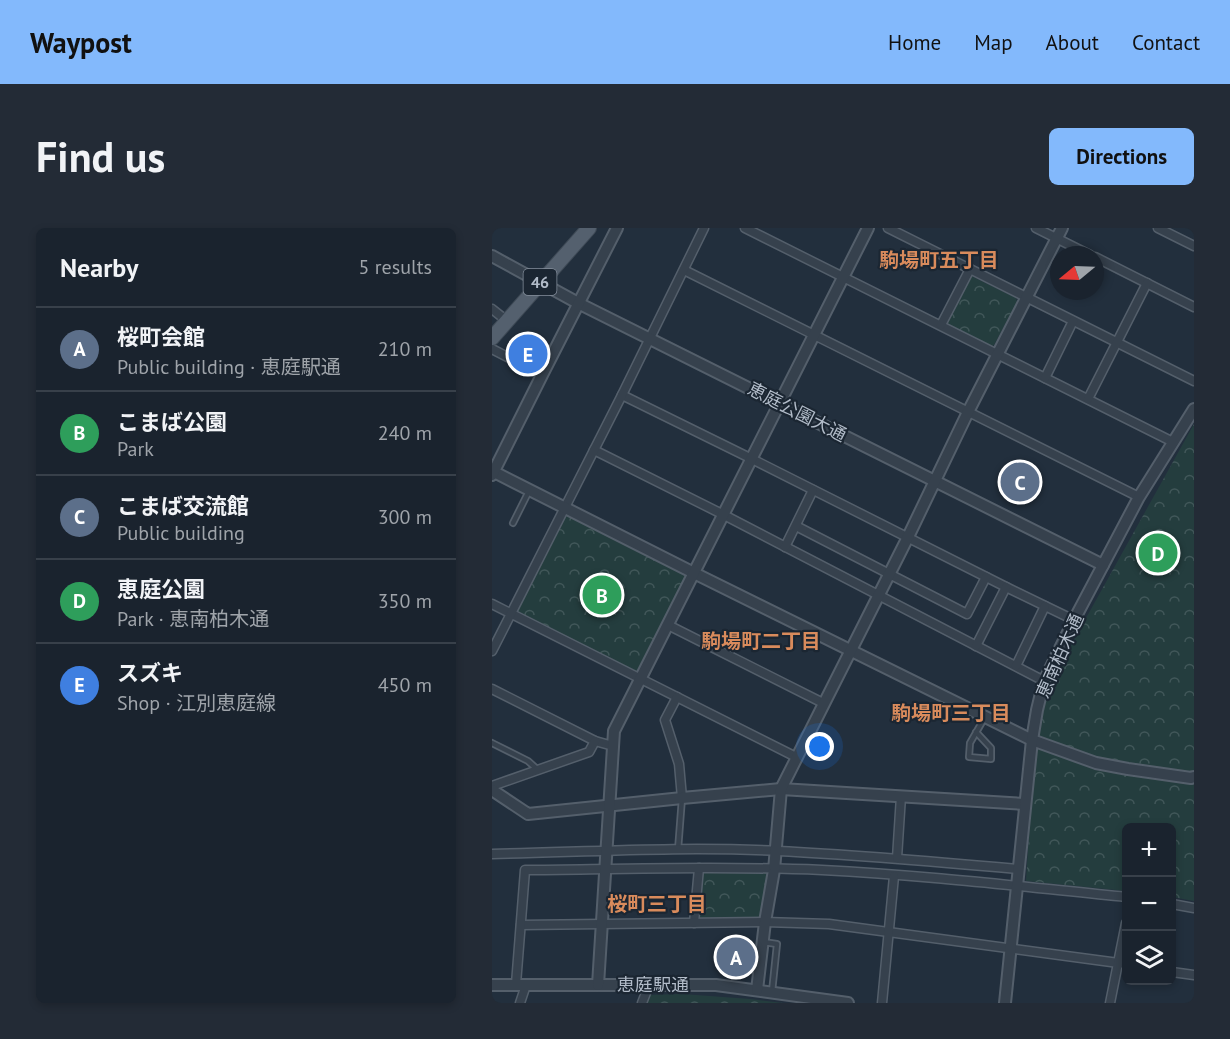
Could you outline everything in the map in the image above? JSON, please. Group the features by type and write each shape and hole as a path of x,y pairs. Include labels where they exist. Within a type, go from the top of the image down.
{"main road":[{"name":"46","path":"492,338 589,228"}],"street":[{"path":"617,228 493,474 530,490 1032,740 1096,762 1128,769 1194,777"},
{"path":"492,651 704,228"},
{"path":"745,228 1173,442"},
{"path":"598,985 614,731 868,228"},
{"path":"888,228 1194,381"},
{"path":"1036,228 1059,233 1077,246"},
{"path":"1158,228 1194,246"},
{"path":"757,990 762,942 777,851 781,789 1059,233"},
{"name":"恵庭公園大通","path":"492,256 578,303 1103,565"},
{"path":"1104,262 1194,307"},
{"path":"941,326 970,269"},
{"path":"684,270 1139,497"},
{"path":"1088,399 1147,283"},
{"path":"492,309 507,321"},
{"path":"1045,378 1073,321"},
{"path":"492,348 542,375"},
{"path":"622,395 1074,620"},
{"name":"恵南柏木通","path":"1005,1003 1032,740 1036,710 1044,681 1139,497 1194,409"},
{"path":"594,450 1044,681"},
{"path":"785,547 813,490"},
{"path":"796,526 967,614 986,577"},
{"path":"976,646 1006,587"},
{"path":"492,604 796,757"},
{"path":"1016,666 1045,606"},
{"path":"668,625 823,703"},
{"path":"492,689 595,741 613,746"},
{"path":"677,698 666,720 679,764 682,798"},
{"path":"492,788 589,752 595,741"},
{"path":"492,788 528,814 781,789 1025,804"},
{"path":"897,858 901,796"},
{"path":"492,854 678,850 777,851 897,858 1018,869"},
{"path":"694,923 699,868"},
{"path":"520,1003 521,925 525,870 699,868 821,870 1122,897"},
{"path":"882,1003 894,876"},
{"path":"1176,905 1194,908"},
{"path":"521,925 765,922 829,924 1122,963"},
{"path":"1110,1003 1122,966"},
{"path":"1176,973 1194,975"},
{"name":"恵庭駅通","path":"492,985 716,986 848,1003"},
{"path":"642,1003 649,985"}],"lane":[{"path":"513,523 530,490"},
{"path":"976,732 991,748 991,759 969,757 970,743 976,732 985,717"},
{"path":"492,743 528,761 538,770"},
{"path":"678,850 682,798"},
{"path":"762,942 777,944 772,992"}],"green space":[{"path":"971,276 1016,298 1017,302 994,345 991,346 947,324"},
{"path":"1194,424 1194,901 1176,898 1176,823 1122,823 1122,891 1026,881 1035,738 1051,681"},
{"path":"568,515 685,574 687,578 641,670 636,673 517,612 564,516"},
{"path":"702,872 768,872 763,916 761,918 698,918"},
{"path":"682,994 783,1003 647,1003 650,995"}],"place":[{"name":"スズキ","path":"528,354"},
{"name":"こまば交流館","path":"1020,482"},
{"name":"恵庭公園","path":"1158,553"},
{"name":"こまば公園","path":"602,595"},
{"name":"桜町会館","path":"736,957"}],"district":[{"name":"駒場町五丁目","path":"939,260"},
{"name":"駒場町二丁目","path":"761,641"},
{"name":"駒場町三丁目","path":"951,713"},
{"name":"桜町三丁目","path":"657,904"}]}
